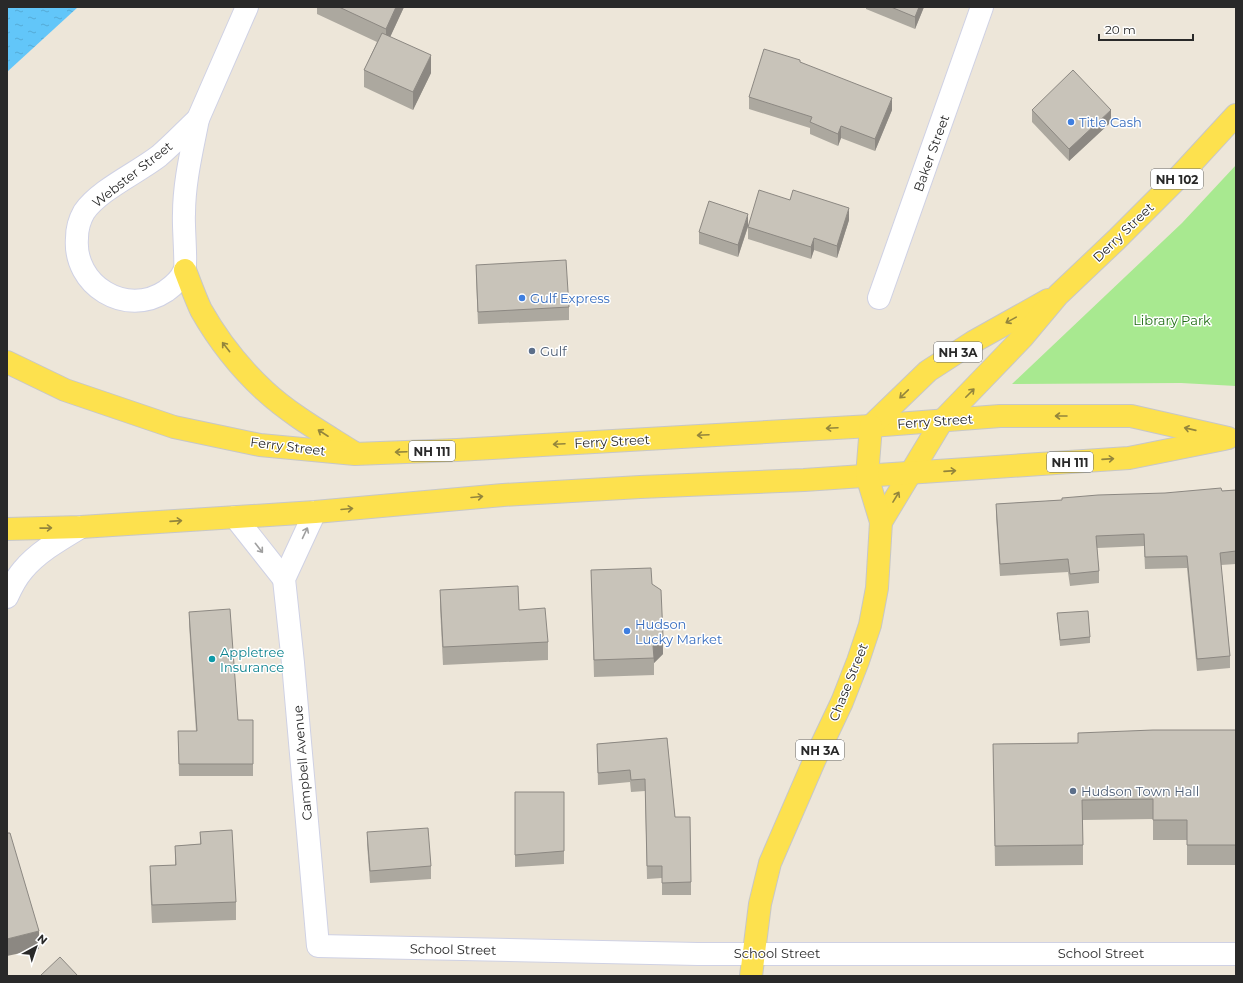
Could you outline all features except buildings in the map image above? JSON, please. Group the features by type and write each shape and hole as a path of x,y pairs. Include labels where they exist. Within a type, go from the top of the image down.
{"main road":[{"name":"Derry Street","path":"911,473 942,421 1022,338 1058,295 1172,184 1236,115"},
{"path":"185,270 201,309 223,344 244,371 266,392 300,418 355,454"},
{"name":"Derry Street","path":"871,426 928,371 1006,323 1058,295"},
{"name":"Ferry Street","path":"7,362 65,390 174,427 260,445 355,454 458,450 871,426 1000,416 1131,416 1232,438"},
{"name":"Chase Street","path":"751,976 760,904 770,863 842,702 858,662 870,625 877,588 881,522 867,476 871,426"},
{"name":"Ferry Street","path":"7,529 81,527 315,512 510,495 867,476 1129,458 1232,438"},
{"name":"NH 3A","path":"881,522 911,473"}],"street":[{"name":"Webster Street","path":"198,119 158,156 97,198 84,212 77,229 76,248 80,266 90,281 105,293 122,299 141,300 159,295 174,285 185,270 184,213 188,170 198,119 247,7"},
{"name":"Baker Street","path":"879,298 982,7"},
{"path":"235,517 284,579 315,512"},
{"path":"7,597 12,585 23,570 33,560 81,527"},
{"name":"Campbell Avenue","path":"284,579 294,671 318,946"},
{"name":"School Street","path":"318,946 690,953 1236,954"}],"green space":[{"name":"Library Park","path":"1236,165 1236,386 1181,383 1012,384 1182,223"}],"water":[{"path":"7,7 78,7 7,72"}],"place":[{"name":"Title Cash","path":"1071,122"},
{"name":"Gulf Express","path":"522,298"},
{"name":"Gulf","path":"532,351"},
{"name":"Hudson Lucky Market","path":"627,631"},
{"name":"Appletree Insurance","path":"212,659"},
{"name":"Hudson Town Hall","path":"1073,791"}]}
